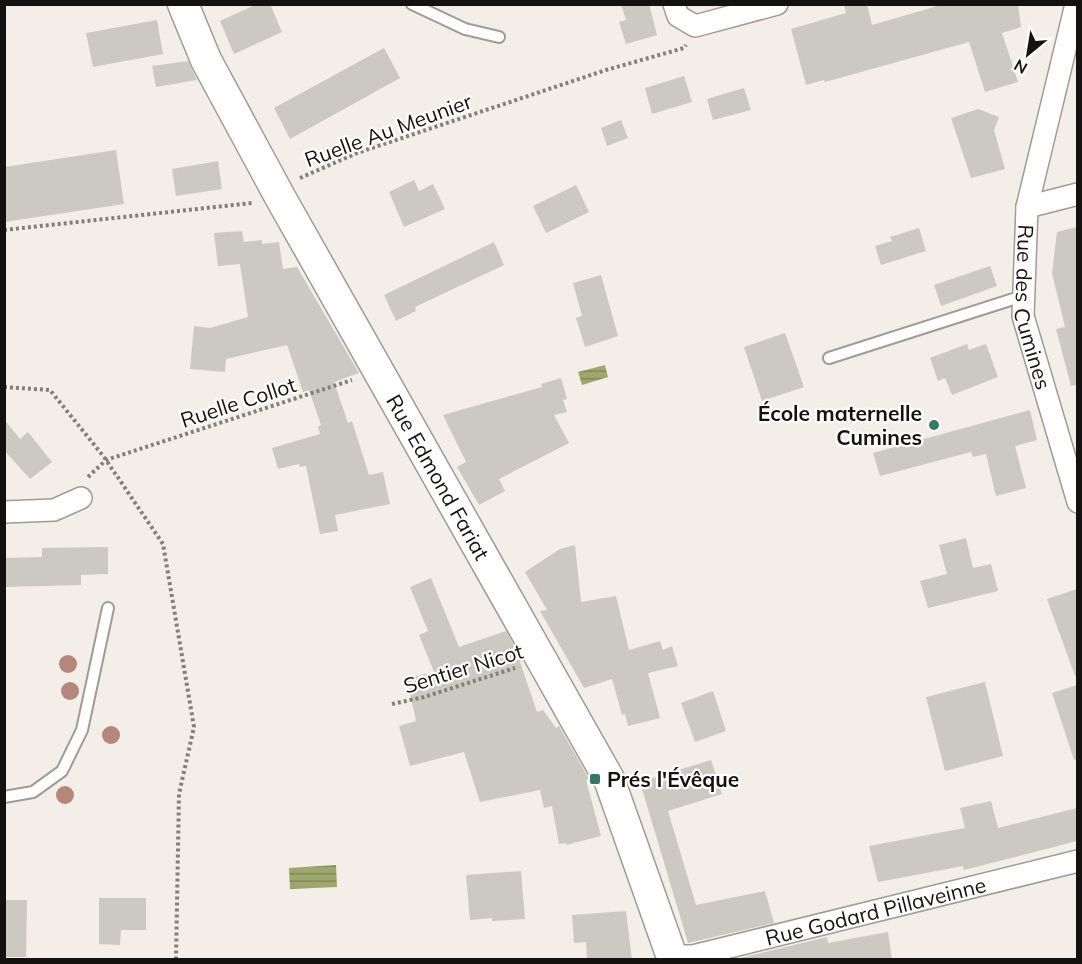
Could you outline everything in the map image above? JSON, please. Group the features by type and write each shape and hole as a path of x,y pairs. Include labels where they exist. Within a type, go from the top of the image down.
{"street":[{"name":"Rue Edmond Fariat","path":"183,4 206,60 280,197 609,779 673,958"},
{"path":"674,4 678,16 695,26 777,4"},
{"name":"Rue des Cumines","path":"1077,4 1027,207 1023,296 1023,316 1077,502"},
{"path":"1027,207 1077,194"},
{"path":"4,512 54,510 81,498"},
{"name":"Rue Godard Pillaveinne","path":"673,958 693,956 1077,861"}],"lane":[{"path":"412,4 465,29 499,37"},
{"path":"829,358 1023,296"},
{"path":"4,797 33,792 62,771 82,730 108,608"}],"path":[{"name":"Ruelle Au Meunier","path":"4,230 252,204 280,197 299,178 357,153 606,70 684,48 695,26"},
{"name":"Ruelle Collot","path":"106,460 379,372"},
{"path":"4,387 50,390 106,460 162,544 194,727 179,794 176,960"},
{"name":"Sentier Nicot","path":"392,704 424,697 542,660"}],"shaded area":[{"path":"605,365 608,377 582,385 578,372"},
{"path":"336,865 337,887 290,889 289,868"}],"building":[{"path":"257,4 270,4 282,32 234,54 220,21"},
{"path":"621,4 649,4 657,35 626,44 619,22 626,20"},
{"path":"844,4 867,4 872,25 944,4 1018,4 1021,27 1002,33 1018,82 985,92 969,42 825,82 824,80 806,85 791,29 846,13"},
{"path":"157,20 163,54 93,67 86,33"},
{"path":"384,48 400,78 290,139 274,108"},
{"path":"188,61 197,80 156,87 152,66"},
{"path":"684,76 692,102 652,114 645,88"},
{"path":"744,88 751,110 713,120 707,99"},
{"path":"978,109 999,117 994,130 1005,169 971,178 951,118"},
{"path":"621,120 628,138 607,146 601,128"},
{"path":"116,150 124,204 4,222 4,167"},
{"path":"218,161 222,189 176,196 172,169"},
{"path":"414,180 419,191 433,184 445,209 404,227 389,192"},
{"path":"576,185 589,212 546,233 533,206"},
{"path":"1077,227 1077,385 1071,386 1056,329 1065,327 1052,273 1057,232"},
{"path":"919,228 926,251 881,265 875,246 892,241 890,237"},
{"path":"242,231 244,242 262,240 262,244 279,242 283,269 297,267 359,373 334,382 348,423 352,421 369,475 383,472 390,504 335,515 338,531 320,534 306,466 300,467 299,464 278,469 272,448 320,434 318,427 321,425 309,390 303,392 287,345 226,359 225,372 190,369 194,326 210,328 248,317 240,264 218,266 214,233"},
{"path":"494,242 504,265 415,307 416,311 396,321 384,295"},
{"path":"990,266 997,286 941,306 934,285"},
{"path":"601,275 618,336 585,347 576,318 582,316 573,283"},
{"path":"785,333 804,387 762,401 744,347"},
{"path":"967,344 969,350 986,344 998,377 952,395 945,378 938,381 930,358"},
{"path":"561,378 567,399 563,400 567,412 554,415 569,443 499,479 505,491 479,505 457,467 466,462 443,415 542,387 541,384"},
{"path":"1030,410 1037,440 1015,446 1026,488 996,496 986,454 973,457 971,452 880,476 873,453"},
{"path":"4,419 20,439 28,432 52,462 30,479 4,450"},
{"path":"966,538 973,568 991,564 998,591 928,608 920,581 947,574 939,545"},
{"path":"575,545 581,602 616,596 629,650 660,641 663,650 672,646 678,666 648,673 660,718 628,726 625,714 622,715 612,679 584,688 540,611 547,610 525,572 560,549"},
{"path":"108,547 108,574 81,575 81,585 4,587 4,558 42,557 42,548"},
{"path":"431,578 459,647 506,631 523,661 520,662 537,712 543,710 556,728 559,726 589,779 586,780 601,836 566,845 566,843 559,844 552,806 544,808 540,790 480,802 464,752 410,766 399,726 416,721 407,678 434,672 419,635 428,631 410,587"},
{"path":"1077,589 1077,676 1075,676 1047,599"},
{"path":"985,682 1003,756 945,771 926,697"},
{"path":"1077,685 1077,759 1074,760 1052,693"},
{"path":"713,691 726,731 695,742 681,703"},
{"path":"711,760 722,794 668,811 696,905 765,891 774,923 688,943 640,782"},
{"path":"991,801 998,828 1077,808 1077,841 964,870 963,866 878,882 869,846 965,828 960,808"},
{"path":"521,871 525,919 470,920 466,875"},
{"path":"99,898 146,898 146,930 121,930 120,945 99,944"},
{"path":"4,900 27,900 26,957 4,957"},
{"path":"626,911 632,960 587,960 586,942 574,943 572,915"},
{"path":"888,932 892,960 732,960 827,937 828,943"}],"place":[{"name":"École maternelle Cumines","path":"934,425"},
{"name":"Prés l'Évêque","path":"595,779"}]}
